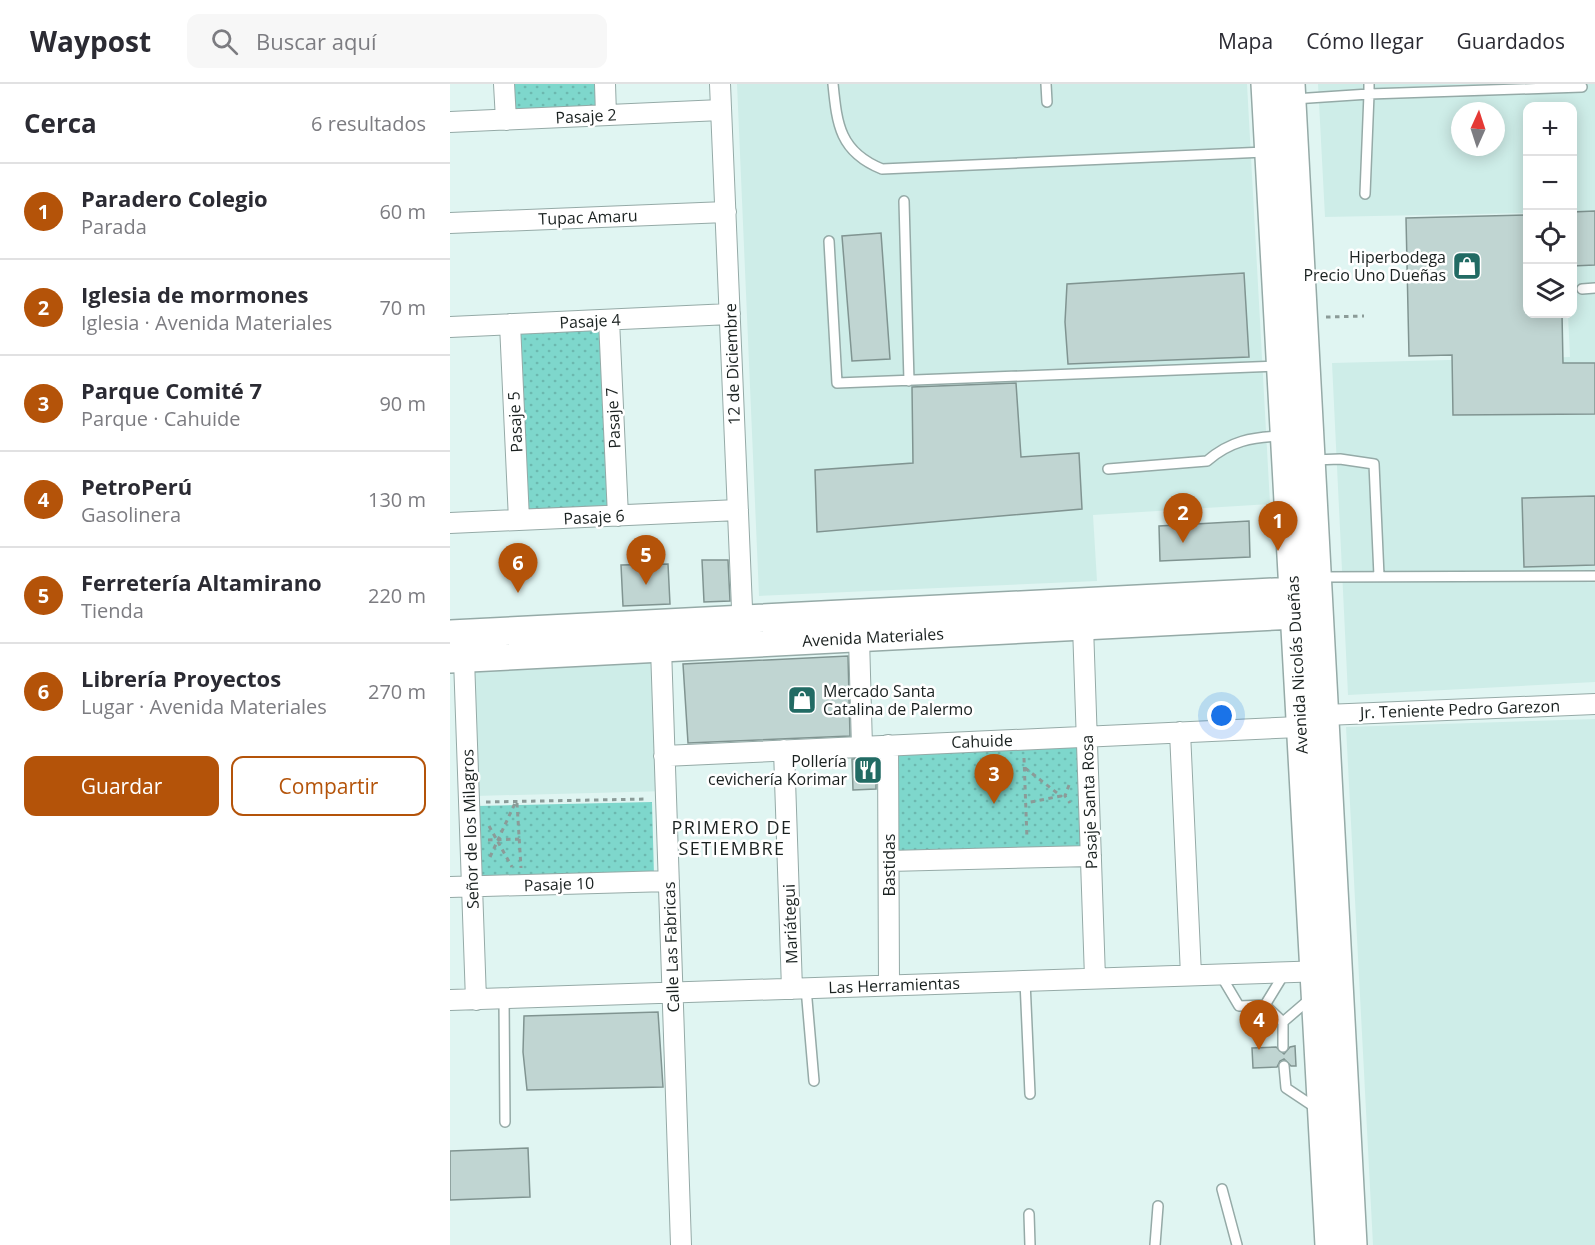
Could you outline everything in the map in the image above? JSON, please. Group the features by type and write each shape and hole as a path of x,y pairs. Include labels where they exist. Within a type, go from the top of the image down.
{"main road":[{"name":"Avenida Nicolás Dueñas","path":"1265,84 1295,603 1299,727 1323,979 1331,1121 1329,1245"},
{"name":"Avenida Nicolás Dueñas","path":"1292,92 1325,715 1323,979"},
{"name":"Avenida Materiales","path":"457,659 661,648 743,632 859,638 1083,626 1295,603"},
{"name":"Avenida Materiales","path":"450,634 743,632 1295,603"},
{"name":"Avenida Nicolás Dueñas","path":"1331,1121 1353,1245"}],"street":[{"path":"504,84 506,120"},
{"path":"605,84 606,115"},
{"name":"12 de Diciembre","path":"720,84 743,632"},
{"name":"Pasaje 2","path":"450,122 721,110"},
{"name":"Tupac Amaru","path":"450,223 726,212"},
{"name":"Pasaje 4","path":"450,327 730,314"},
{"name":"Pasaje 7","path":"609,320 618,516"},
{"name":"Pasaje 5","path":"510,324 519,520"},
{"name":"Pasaje 6","path":"450,523 738,510"},
{"name":"Pasaje Santa Rosa","path":"1083,626 1095,978"},
{"path":"859,638 862,747"},
{"name":"Calle Las Fabricas","path":"661,648 681,1245"},
{"name":"Señor de los Milagros","path":"457,659 471,803 476,1000"},
{"name":"Jr. Teniente Pedro Garezon","path":"1325,715 1595,704"},
{"path":"1299,727 1325,715"},
{"name":"Cahuide","path":"664,756 1299,727"},
{"path":"1180,732 1191,975"},
{"name":"Bastidas","path":"888,745 889,986"},
{"name":"Mariátegui","path":"784,750 799,989"},
{"path":"889,861 1091,856"},
{"name":"Pasaje 10","path":"450,887 669,881"},
{"name":"Las Herramientas","path":"450,1000 1285,972 1323,979"}],"lane":[{"path":"833,84 835,111 842,136 853,151 868,163 882,169 1269,152"},
{"path":"1046,84 1047,102"},
{"path":"1292,92 1582,87"},
{"path":"1365,194 1369,89"},
{"path":"904,201 909,381"},
{"path":"829,241 836,381 909,381 1280,366"},
{"path":"1582,289 1595,288"},
{"path":"1108,469 1207,461 1219,451 1246,438 1284,436"},
{"path":"1311,460 1340,459 1374,464 1379,576"},
{"path":"1317,577 1595,576"},
{"path":"1265,1005 1285,972"},
{"path":"1220,974 1239,1006 1265,1005 1283,1022"},
{"path":"1283,1047 1283,1022 1323,979"},
{"path":"1025,981 1030,1095"},
{"path":"799,989 814,1081"},
{"path":"504,999 505,1122"},
{"path":"1284,1066 1286,1088 1331,1121"},
{"path":"1222,1189 1237,1245"},
{"path":"1155,1245 1158,1206"},
{"path":"1029,1215 1030,1245"}],"path":[{"path":"1304,318 1364,316"},
{"path":"1024,740 1028,858"},
{"path":"1025,768 1063,796 1026,803"},
{"path":"471,803 666,798"},
{"path":"516,801 522,885"},
{"path":"474,886 516,801"},
{"path":"471,803 498,840 522,885"},
{"path":"486,840 519,839"}],"shaded area":[{"path":"509,84 602,84 602,111 511,116"},
{"path":"737,84 1247,84 1270,504 1093,515 1097,581 759,596"},
{"path":"1318,84 1595,84 1595,682 1348,695 1332,363 1570,357 1568,318 1577,318 1577,102 1523,102 1523,213 1325,217"},
{"path":"607,324 614,511 524,515 513,328"},
{"path":"664,654 668,791 475,796 471,664"},
{"path":"1595,719 1595,1245 1373,1245 1346,727"},
{"path":"1089,746 1094,852 898,855 894,755"},
{"path":"652,802 654,876 477,879 476,806"}],"building":[{"path":"1595,211 1595,265 1577,266 1577,212"},
{"name":"Hiperbodega Precio Uno Dueñas","path":"1523,215 1523,318 1562,318 1563,363 1595,363 1595,414 1453,415 1452,355 1409,356 1406,218"},
{"path":"881,233 890,359 852,361 842,236"},
{"path":"1244,273 1249,357 1068,364 1065,322 1067,284"},
{"path":"1016,383 1021,457 1079,453 1082,509 817,532 815,470 913,463 912,387"},
{"path":"1595,496 1595,565 1524,567 1522,498"},
{"path":"1249,521 1250,557 1160,561 1159,526"},
{"path":"702,560 728,560 730,601 704,602"},
{"path":"668,564 670,604 623,606 621,565"},
{"name":"Mercado Santa Catalina de Palermo","path":"848,656 850,736 688,743 683,664"},
{"name":"Pollería cevichería Korimar","path":"876,758 876,789 853,790 852,759"},
{"path":"658,1012 663,1087 527,1090 523,1052 524,1016"},
{"path":"1295,1046 1296,1066 1291,1066 1284,1059 1277,1067 1253,1068 1252,1048 1276,1047 1284,1054 1290,1047"},
{"path":"528,1148 530,1197 450,1200 450,1151"}],"place":[{"name":"Hiperbodega Precio Uno Dueñas","path":"1467,266"},
{"name":"Iglesia de mormones","path":"1183,543"},
{"name":"Paradero Colegio","path":"1278,551"},
{"name":"Ferretería Altamirano","path":"646,585"},
{"name":"Librería Proyectos","path":"518,593"},
{"name":"Mercado Santa Catalina de Palermo","path":"802,700"},
{"name":"Pollería cevichería Korimar","path":"868,770"},
{"name":"Parque Comité 7","path":"994,804"},
{"name":"PetroPerú","path":"1259,1050"}],"district":[{"name":"PRIMERO DE SETIEMBRE","path":"732,838"}]}
